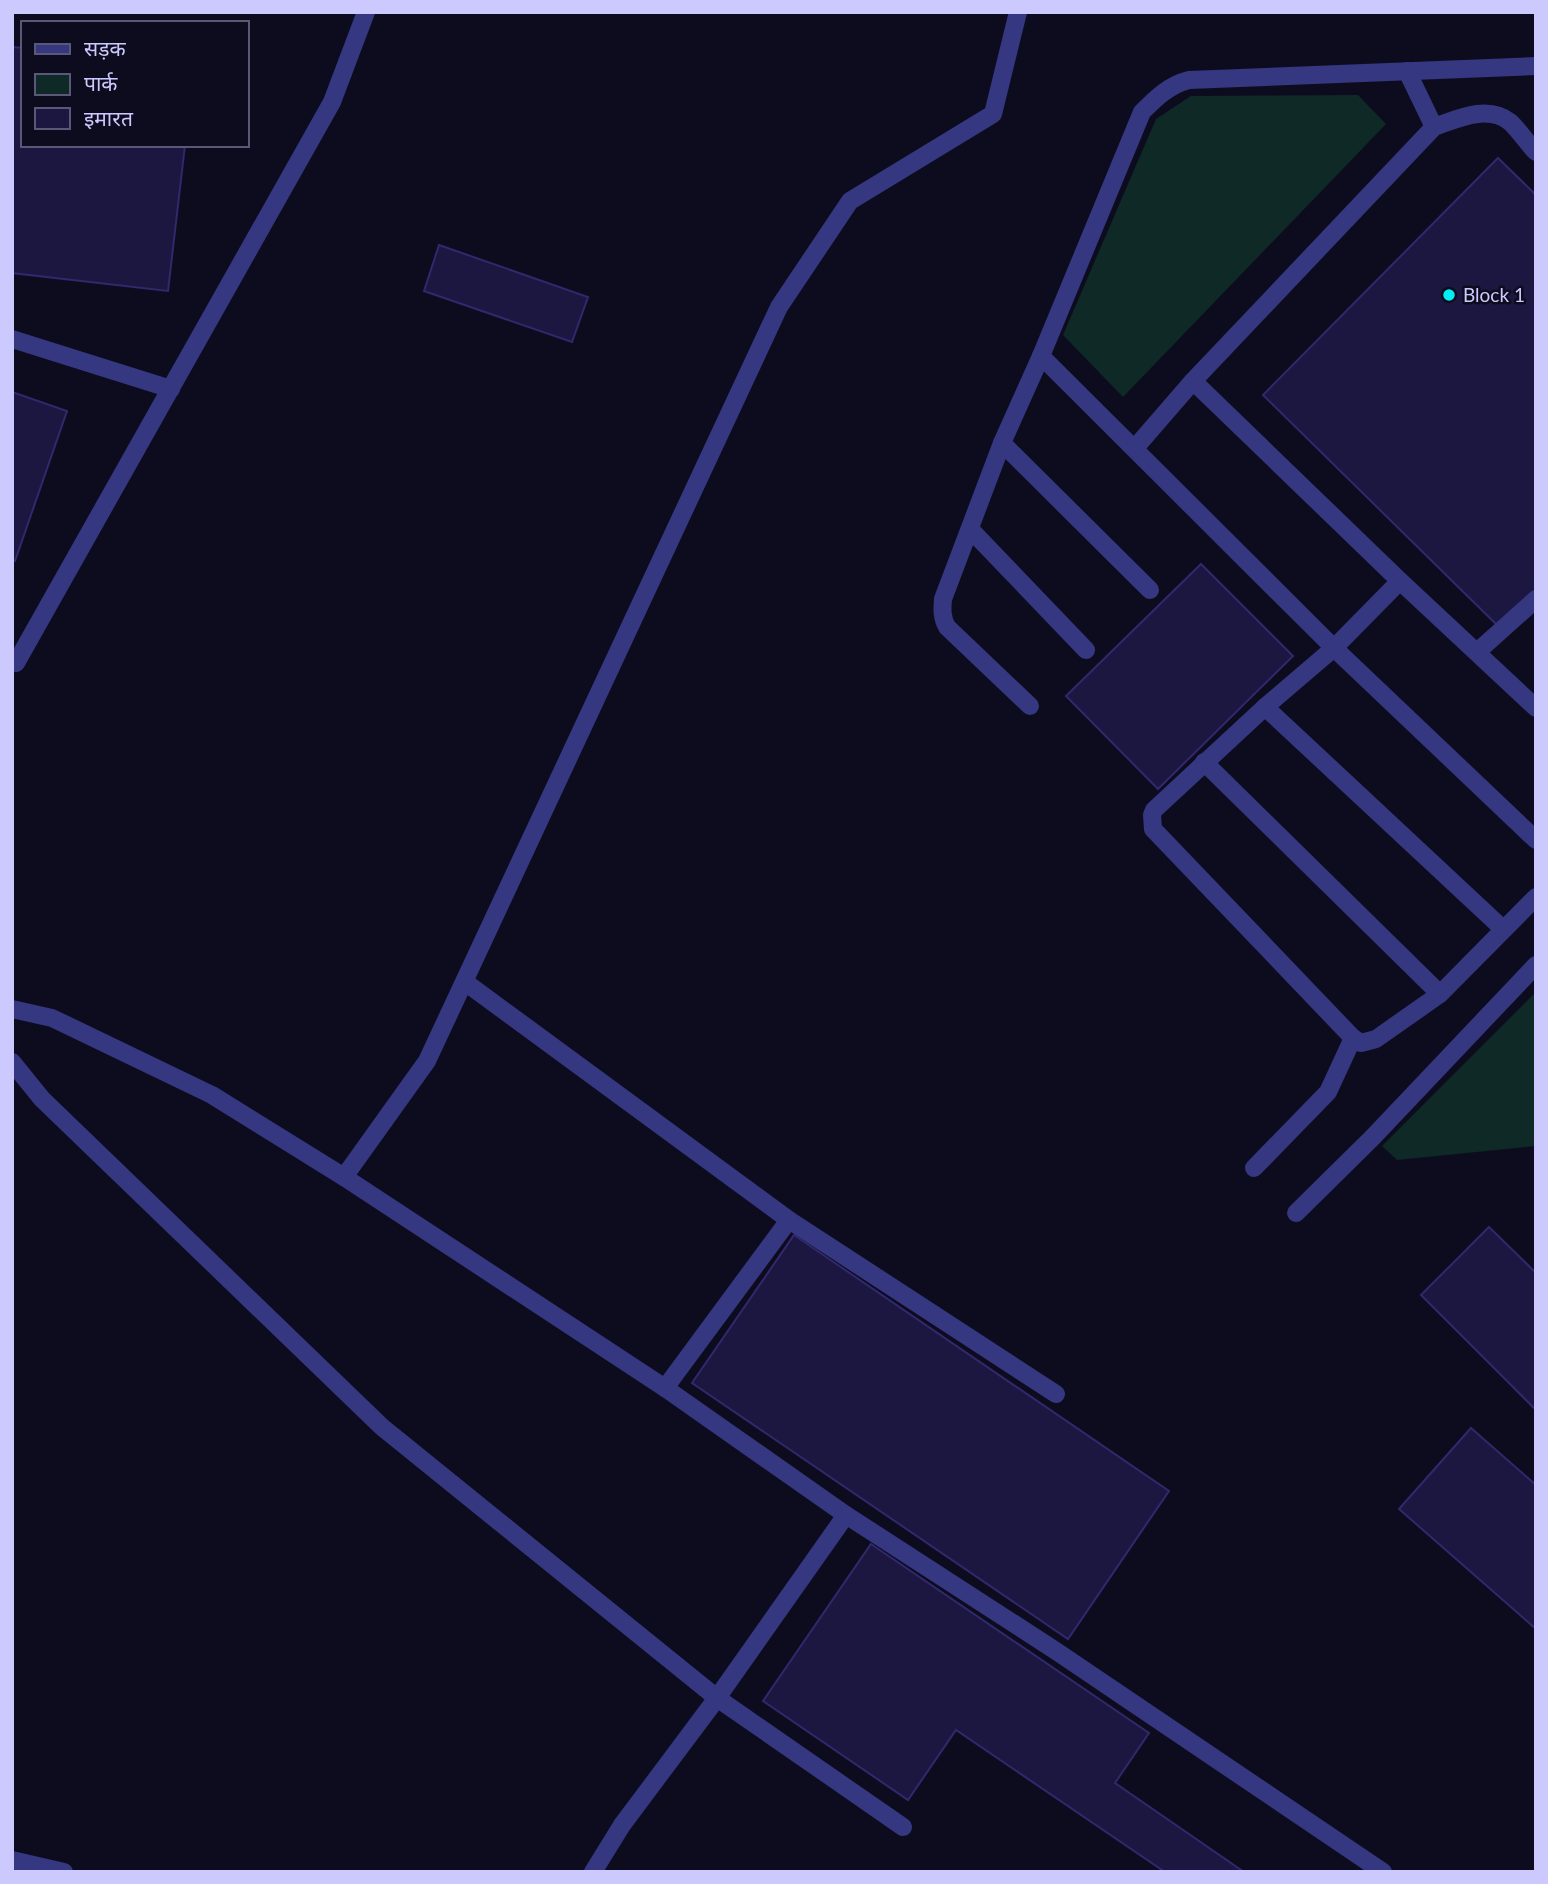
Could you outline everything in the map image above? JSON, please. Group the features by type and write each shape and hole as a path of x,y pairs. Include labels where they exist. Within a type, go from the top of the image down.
{"street":[{"path":"16,663 332,102 366,12"},
{"path":"344,1177 427,1061 779,307 850,201 993,114 1018,12"},
{"path":"1030,706 947,627 943,620 943,599 1002,443 1142,112 1159,95 1189,80 1536,66"},
{"path":"1407,71 1434,127"},
{"path":"1135,448 1193,381 1434,127 1465,116 1494,113 1509,121 1536,152"},
{"path":"12,340 170,389"},
{"path":"1041,356 1334,648 1536,840"},
{"path":"1193,381 1536,708"},
{"path":"1002,443 1150,590"},
{"path":"970,529 1086,650"},
{"path":"1400,581 1334,648 1265,707 1154,810 1153,829 1353,1038 1361,1043 1376,1039 1440,994 1536,897"},
{"path":"1477,652 1536,599"},
{"path":"1265,707 1503,929"},
{"path":"1205,762 1440,994"},
{"path":"1296,1213 1536,965"},
{"path":"465,982 789,1220 1056,1394"},
{"path":"12,1009 51,1018 212,1095 344,1177 666,1388 846,1515 1056,1651 1383,1872"},
{"path":"1254,1168 1328,1092 1353,1038"},
{"path":"12,1062 41,1099 382,1427 718,1698 903,1827"},
{"path":"666,1388 789,1220"},
{"path":"593,1872 622,1825 718,1698 846,1515"},
{"path":"12,1860 64,1872"}],"green space":[{"path":"1358,95 1386,124 1123,397 1063,335 1156,119 1191,96"},
{"path":"1536,992 1536,1146 1397,1160 1382,1146"}],"building":[{"path":"12,47 21,48 21,147 185,147 168,291 12,273"},
{"name":"Block 1","path":"1498,158 1536,195 1536,590 1499,627 1263,395"},
{"path":"439,245 588,297 572,342 424,291"},
{"path":"12,392 67,411 15,561 12,560"},
{"path":"1201,564 1293,656 1158,789 1066,696"},
{"path":"1489,1227 1536,1273 1536,1410 1421,1295"},
{"path":"794,1235 1169,1491 1068,1639 692,1383"},
{"path":"1471,1428 1536,1485 1536,1629 1399,1509"},
{"path":"871,1544 1149,1733 1115,1783 1244,1872 1165,1872 956,1730 908,1800 763,1701"}],"place":[{"name":"Block 1","path":"1449,295"}]}
